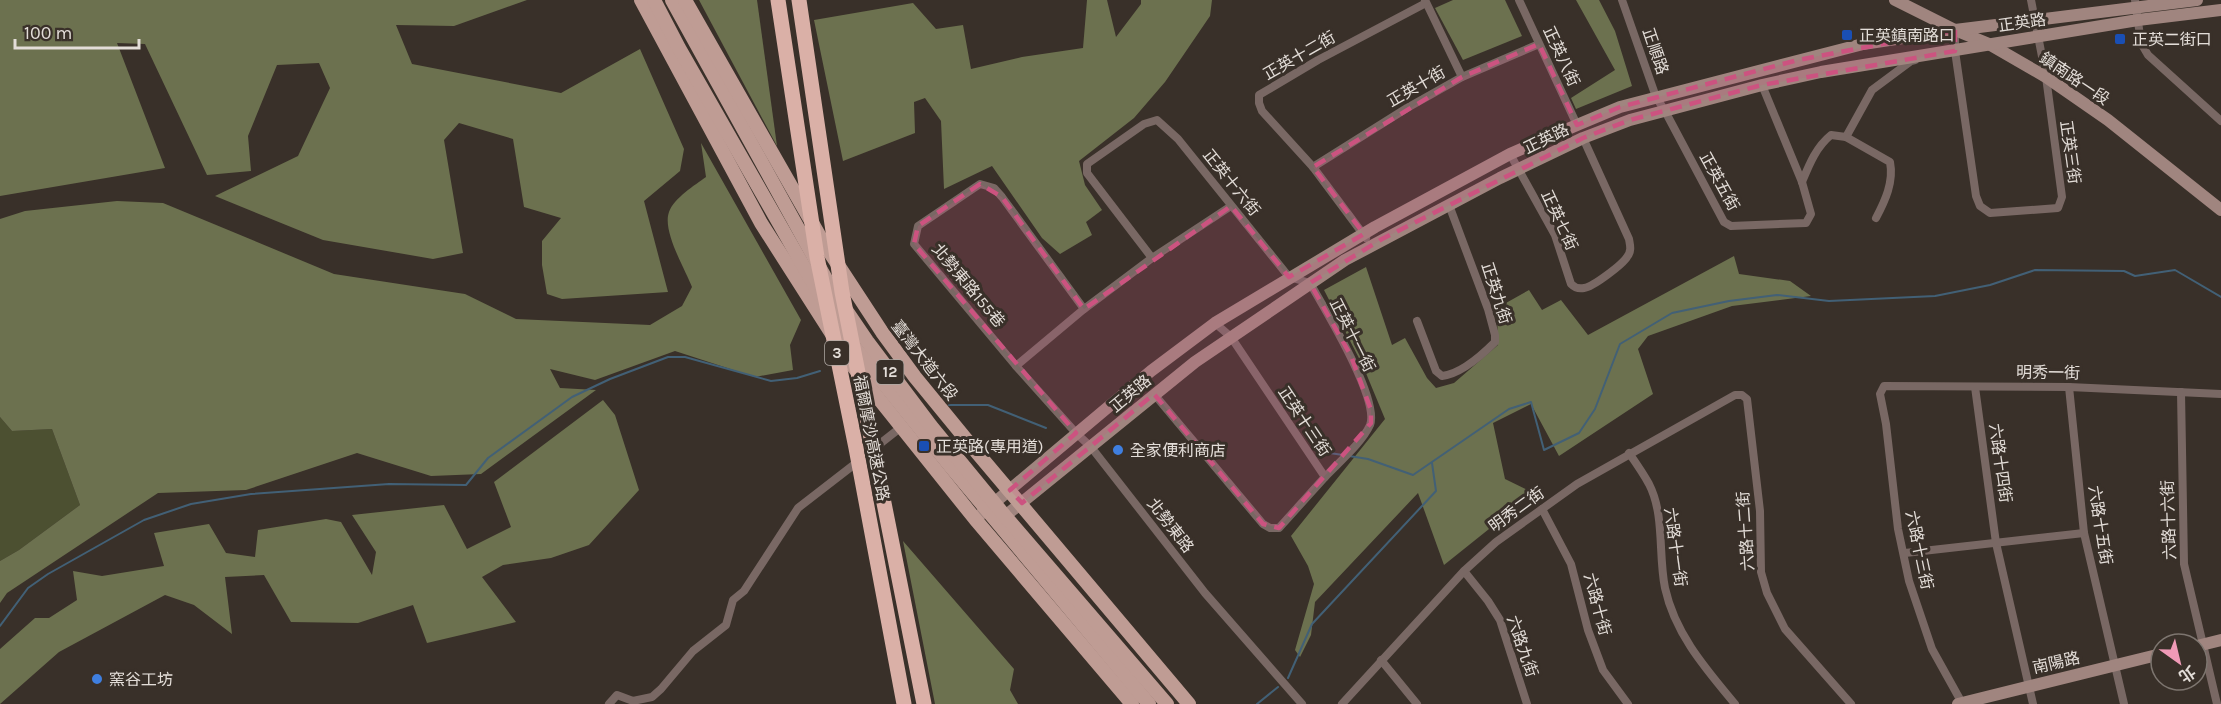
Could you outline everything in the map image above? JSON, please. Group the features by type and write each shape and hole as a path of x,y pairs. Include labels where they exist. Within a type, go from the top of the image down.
{"highway":[{"name":"福爾摩沙高速公路","path":"778,0 817,257 854,437 904,704"},
{"name":"福爾摩沙高速公路","path":"799,0 842,292 924,704"}],"main road":[{"name":"12","path":"641,0 761,223 851,364 975,519 1132,704"},
{"name":"臺灣大道六段","path":"654,0 820,295 856,349 1001,519 1149,704"},
{"name":"臺灣大道六段","path":"672,0 831,288 867,341 990,506"},
{"name":"臺灣大道六段","path":"685,0 823,242 915,377 1022,503 1132,639 1189,704"},
{"name":"臺灣大道六段","path":"1001,519 1167,704"}],"street":[{"name":"正英八街","path":"1519,0 1577,125"},
{"name":"正順路","path":"1622,0 1656,97 1665,111"},
{"name":"鎮南路一段","path":"1895,0 1989,44 2046,77 2108,120 2221,210"},
{"name":"正英三街","path":"1955,30 1955,51 1976,196 1980,206 1990,213 2058,208 2062,197 2046,77 2031,0"},
{"name":"正英路","path":"975,519 1150,371 1215,323 1364,234 1510,154 1577,125 1620,107 1863,44 1955,30 2136,10 2198,0"},
{"path":"1425,1 1462,77"},
{"name":"正英十二街","path":"1370,246 1364,234 1313,167 1262,111 1259,95 1425,1"},
{"name":"正英路","path":"986,531 1154,394 1231,337 1310,283 1370,246 1583,138 1630,120 1821,72 2038,37 2136,10 2217,7"},
{"path":"2136,10 2141,43 2148,55 2221,121"},
{"name":"正英十街","path":"1313,167 1407,108 1462,77 1539,44"},
{"path":"1846,137 1872,90 1911,61 1955,51"},
{"name":"正英五街","path":"1665,111 1724,222 1731,225 1806,223 1811,214 1802,182 1762,85"},
{"name":"正英十六街","path":"1152,258 1087,173 1087,164 1144,124 1157,120 1166,126 1289,277"},
{"path":"1802,182 1824,140 1831,135 1846,137 1890,162 1893,174 1885,200 1876,218"},
{"name":"正英七街","path":"1510,154 1555,235 1571,284 1584,288 1602,278 1627,258 1631,249 1629,239 1583,138"},
{"name":"北勢東路155巷","path":"1016,366 914,244 918,226 980,184 994,188 1084,309"},
{"name":"正英九街","path":"1417,321 1436,371 1442,376 1449,375 1485,352 1495,342 1488,309 1449,205"},
{"path":"1016,366 1084,309 1152,258 1231,206"},
{"path":"1289,277 1310,283"},
{"name":"正英十一街","path":"1310,283 1351,356 1371,410 1371,423 1364,435 1325,477"},
{"name":"正英十三街","path":"1154,394 1263,524 1270,528 1279,528 1325,477 1231,337 1215,323"},
{"name":"北勢東路","path":"1016,366 1091,447 1205,593 1302,704"},
{"name":"明秀一街","path":"1880,394 1884,386 2069,387 2221,394"},
{"name":"六路十四街","path":"1975,387 1996,543 2033,704"},
{"name":"六路十五街","path":"2069,387 2084,533 2124,704"},
{"name":"六路十六街","path":"2181,392 2184,564 2197,632"},
{"name":"六路十三街","path":"1880,394 1886,424 1898,529 1905,553 1909,581 1932,649 1960,703"},
{"name":"明秀二街","path":"1342,704 1464,571 1496,542 1577,484 1629,453 1736,395 1742,395 1747,399"},
{"name":"六路十二街","path":"1747,399 1760,511 1761,572 1767,592 1785,629 1851,704"},
{"path":"609,704 617,695 633,701 652,697 661,689 693,651 726,625 733,600 744,591 798,508 900,428"},
{"name":"六路十一街","path":"1629,453 1649,484 1656,507 1665,588 1674,616 1700,662 1735,704"},
{"name":"六路十街","path":"1542,509 1571,564 1588,630 1603,670 1628,704"},
{"path":"1905,553 2084,533"},
{"name":"六路九街","path":"1464,571 1500,620 1527,704"},
{"name":"南陽路","path":"1960,703 2149,657"},
{"path":"1381,660 1417,704"},
{"name":"六路十六街","path":"2209,676 2217,704"}],"highlighted area":[{"path":"1955,30 1955,51 1762,85 1630,120 1583,138 1382,239 1310,283 1351,356 1371,410 1371,423 1279,528 1263,524 1154,394 1022,503 1010,490 1076,433 914,244 918,226 980,184 1002,197 1084,309 1231,206 1289,277 1364,234 1313,167 1462,77 1539,44 1577,125 1620,107 1798,60"}],"green space":[{"path":"0,0 527,0 454,26 396,25 412,64 561,93 640,49 684,149 680,171 644,201 668,292 562,299 547,294 542,265 542,241 561,218 524,207 513,139 459,123 444,140 463,253 433,259 323,240 215,196 298,156 330,88 319,63 277,65 248,136 251,171 207,175 145,44 117,43 165,168 0,196"},
{"path":"699,0 757,0 777,146"},
{"path":"1087,0 1107,0 1116,37 1141,4 1141,0 1212,0 1210,16 1165,82 1134,118 1079,161 1085,185 1102,210 1086,222 1092,235 1060,254 1042,238 992,166 944,189 941,121 925,98 914,102 915,133 843,161 814,20 913,3 936,29 963,25 971,69 1022,57 1083,48"},
{"path":"1453,0 1505,0 1522,36 1463,60 1435,8"},
{"path":"1576,0 1599,0 1615,31 1632,86 1576,109 1571,98 1615,70"},
{"path":"701,143 801,320 790,345 793,370 755,377 675,351 595,380 550,369 560,388 596,390 481,474 431,476 357,453 246,490 158,493 7,593 0,603 0,561 19,550 80,505 52,429 12,431 0,417 0,219 25,211 117,201 163,203 334,274 465,294 516,319 650,325 682,306 692,287 671,239 668,220 669,212 675,202 706,177"},
{"path":"1734,256 1739,274 1790,281 1811,296 1732,306 1648,336 1638,349 1653,394 1559,456 1531,404 1493,423 1505,479 1534,493 1444,565 1418,493 1315,602 1311,635 1300,657 1295,650 1314,584 1308,566 1291,536 1385,419 1363,366 1324,290 1366,267 1392,345 1405,338 1427,378 1436,388 1454,383 1498,345 1497,308 1529,290 1542,310 1561,300 1588,335"},
{"path":"603,400 615,415 639,490 589,545 551,558 503,565 482,577 516,622 427,643 413,605 358,623 291,622 264,575 225,577 232,634 194,605 165,595 59,652 0,704 0,649 35,618 49,618 77,600 73,571 102,576 164,566 154,533 209,524 226,553 255,557 258,530 326,519 341,522 372,575 376,552 352,515 444,505 467,549 511,527 494,482"},
{"path":"0,417 12,431 52,429 80,505 19,550 0,561"},
{"path":"903,541 1014,669 1010,690 1018,704 935,704"}],"waterway":[{"path":"1349,456 1368,459 1413,475 1509,409 1531,402 1544,450 1579,433 1595,409 1620,344 1672,313 1729,301 1777,295 1829,301 1935,296 1990,285 2035,270 2124,271 2135,276 2175,270 2221,297"},
{"path":"0,626 28,588 48,574 144,520 191,504 251,494 389,484 466,485 488,458 572,397 610,379 668,357 685,357 771,381 797,378 820,371"},
{"path":"949,405 988,405 1046,428"},
{"path":"1316,451 1343,455"},
{"path":"1288,678 1312,624 1436,491 1432,463"},
{"path":"1257,704 1278,687"}],"place":[{"name":"正英鎮南路口","path":"1847,35"},
{"name":"正英二街口","path":"2120,39"},
{"name":"正英路(專用道)","path":"924,446"},
{"name":"全家便利商店","path":"1118,450"},
{"name":"窯谷工坊","path":"97,679"}]}
